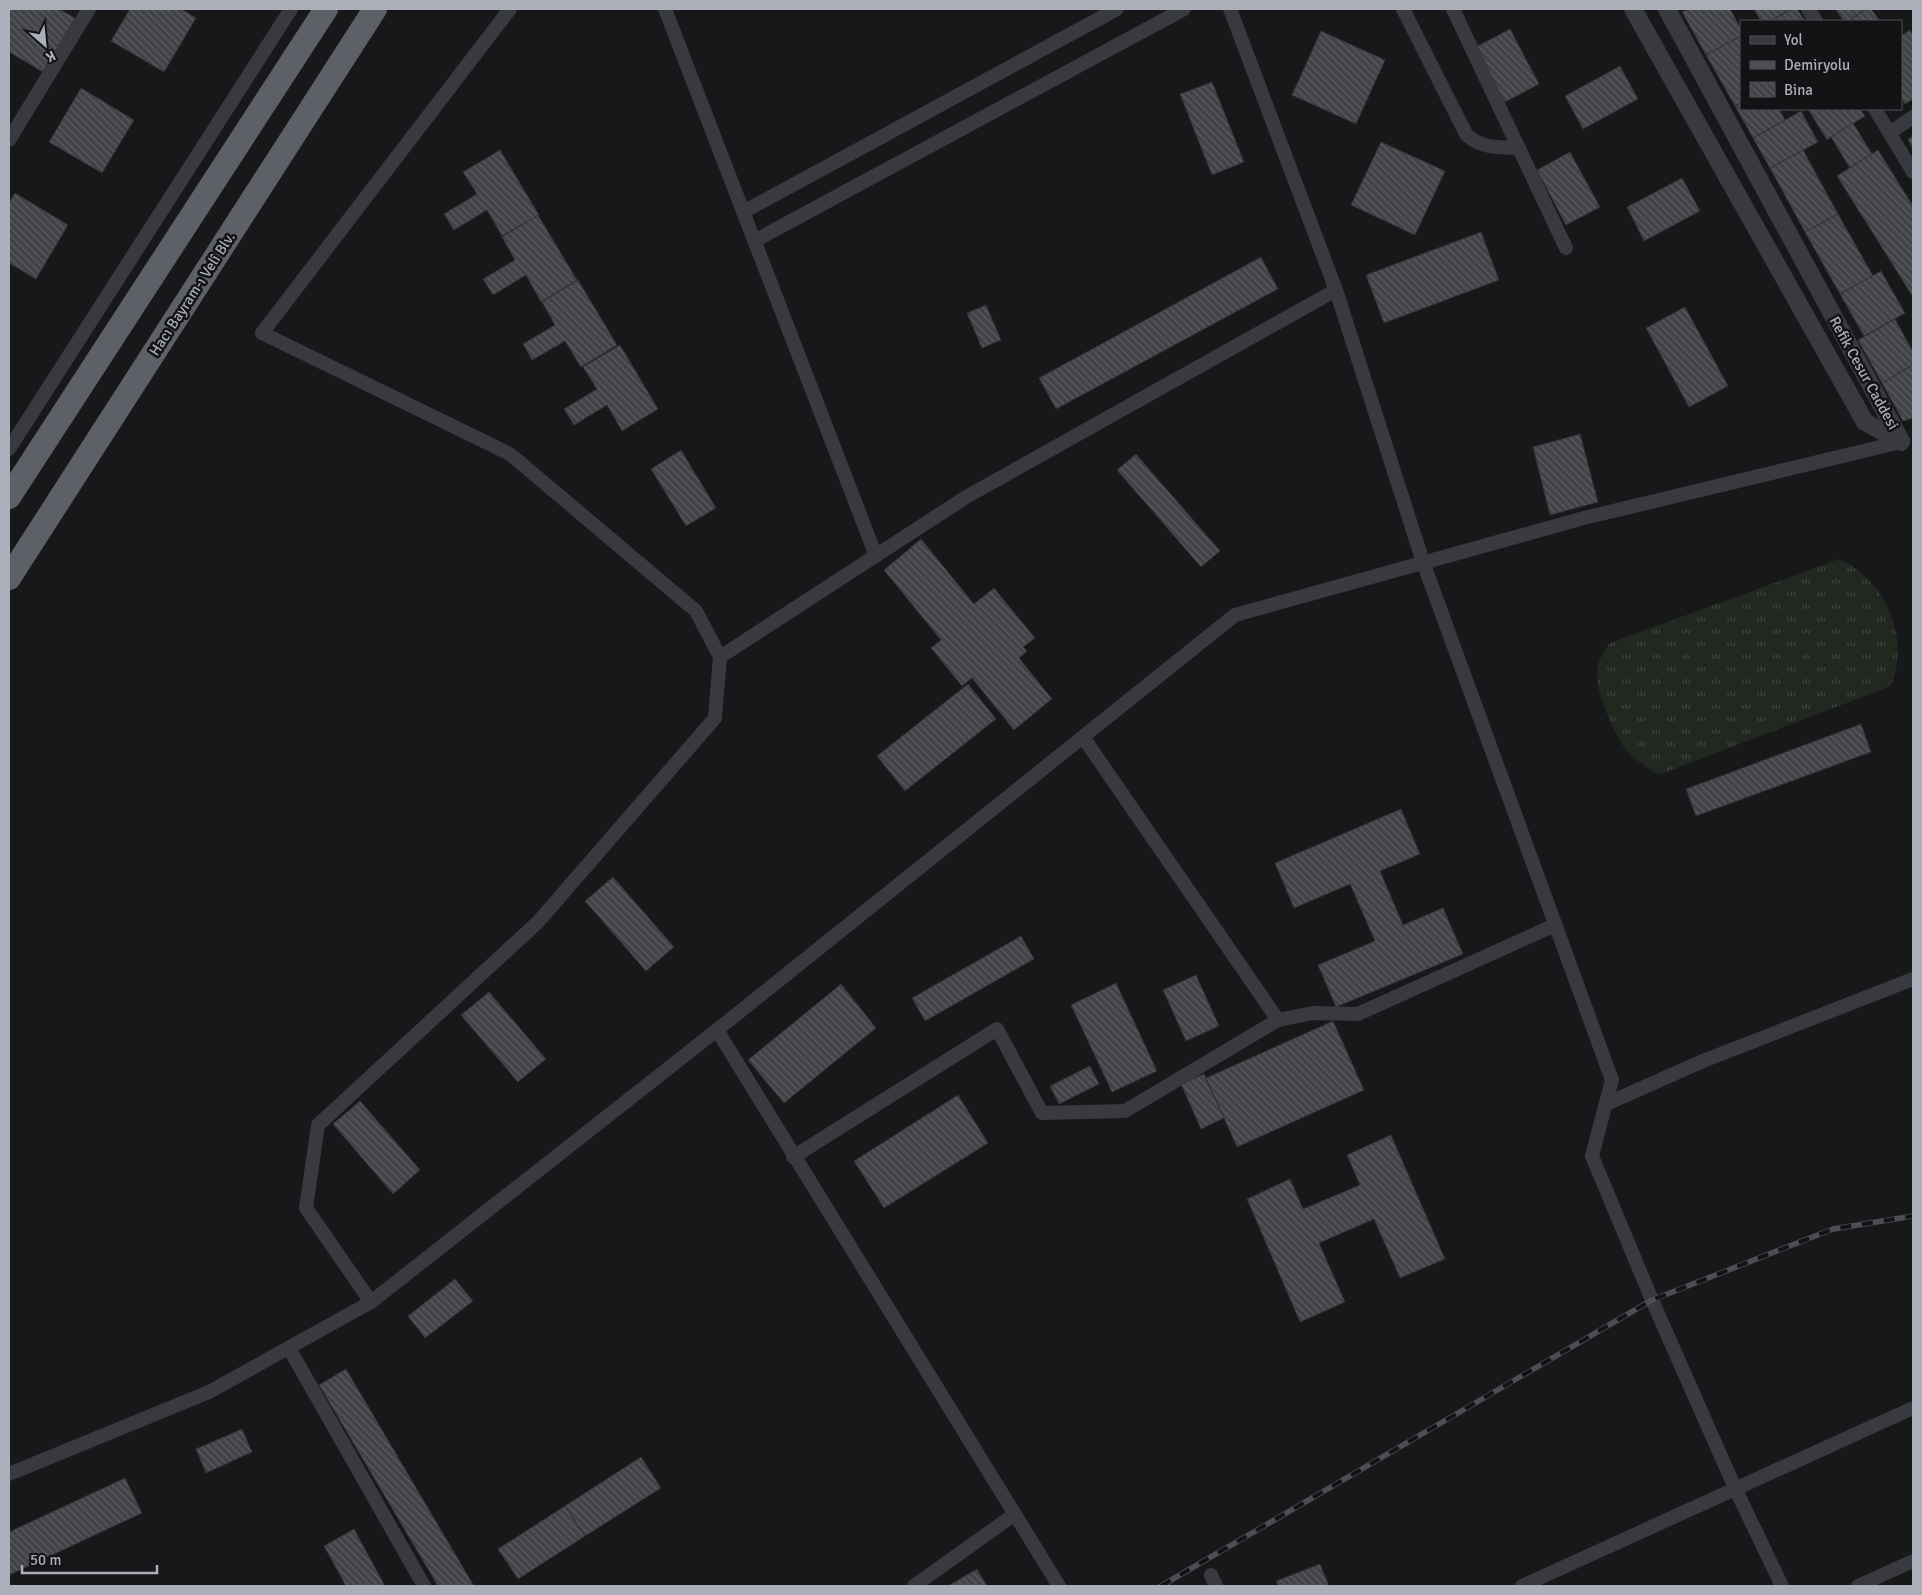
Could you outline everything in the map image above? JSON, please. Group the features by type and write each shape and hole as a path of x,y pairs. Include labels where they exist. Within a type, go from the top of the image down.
{"highway":[{"path":"9,497 326,9"},
{"name":"Hacı Bayram-ı Velî Blv.","path":"9,578 375,9"}],"street":[{"path":"9,140 90,9"},
{"path":"9,449 291,9"},
{"path":"371,1302 306,1208 318,1125 538,922 715,718 720,657 696,611 510,454 262,333 510,9"},
{"path":"665,9 876,556"},
{"path":"743,212 1116,9"},
{"path":"754,241 1184,9"},
{"path":"1230,9 1336,290 1424,562 1612,1080 1592,1156 1652,1300 1735,1488 1782,1586"},
{"path":"1403,9 1466,134 1474,142 1487,146 1519,148"},
{"path":"1453,9 1566,248"},
{"name":"Refik Cesur Caddesi","path":"1633,9 1865,422 1907,440"},
{"name":"Refik Cesur Caddesi","path":"1667,9 1907,440"},
{"path":"1808,9 1815,20"},
{"path":"1876,110 1891,132 1913,172"},
{"path":"1891,132 1913,117"},
{"path":"720,657 966,497 1336,290"},
{"path":"9,430 17,429 29,418"},
{"path":"9,1474 209,1392 371,1302 717,1030 1235,615 1584,518 1907,440"},
{"path":"1082,737 1278,1020"},
{"path":"793,1157 996,1029 1042,1113 1125,1111 1278,1020 1313,1013 1358,1014 1556,925"},
{"path":"1606,1104 1703,1061 1913,979"},
{"path":"717,1030 793,1157 1058,1586"},
{"path":"289,1348 424,1586"},
{"path":"1522,1586 1913,1408"},
{"path":"914,1586 1015,1514"},
{"path":"1858,1586 1913,1561"}],"green space":[{"path":"1839,559 1855,568 1869,581 1881,595 1890,612 1898,648 1891,686 1658,775 1627,751 1617,736 1602,700 1597,679 1599,664 1610,643"}],"building":[{"path":"9,9 59,9 75,18 43,72 9,52"},
{"path":"130,9 181,9 196,18 164,72 111,41"},
{"path":"1688,9 1730,9 1740,27 1740,37 1706,55 1682,12"},
{"path":"1754,9 1791,9 1773,20 1760,20"},
{"path":"1791,9 1797,9 1804,20 1773,20"},
{"path":"1835,9 1866,9 1850,20 1843,20"},
{"path":"1866,9 1871,9 1879,20 1850,20"},
{"path":"1510,29 1539,84 1505,102 1476,47"},
{"path":"1910,30 1913,35 1913,99 1905,104 1902,100 1902,35"},
{"path":"1321,31 1385,60 1356,124 1292,95"},
{"path":"1740,37 1740,104 1735,106 1706,55"},
{"path":"1620,66 1638,99 1583,129 1565,96"},
{"path":"1212,82 1244,162 1212,175 1180,94"},
{"path":"81,88 134,120 102,173 49,142"},
{"path":"1740,104 1740,110 1780,110 1785,120 1753,138 1735,106"},
{"path":"1809,110 1861,110 1865,116 1827,140"},
{"path":"1801,111 1818,142 1770,168 1753,138"},
{"path":"1853,123 1872,154 1850,168 1831,137"},
{"path":"1913,136 1913,149 1908,139"},
{"path":"1381,142 1445,171 1415,235 1351,205"},
{"path":"500,150 539,215 502,236 487,210 454,230 444,214 477,194 463,172"},
{"path":"1803,150 1838,214 1805,232 1770,168"},
{"path":"1878,150 1913,206 1913,297 1837,176"},
{"path":"1570,152 1600,207 1566,225 1537,170"},
{"path":"1682,178 1700,211 1644,241 1627,207"},
{"path":"15,193 68,225 36,279 9,263 9,203"},
{"path":"1838,214 1873,276 1840,294 1805,232"},
{"path":"538,215 577,280 541,302 526,275 493,295 483,279 515,260 502,237"},
{"path":"1481,232 1499,280 1384,323 1366,275"},
{"path":"1261,257 1278,289 1056,409 1039,378"},
{"path":"1881,271 1905,313 1864,336 1840,294"},
{"path":"578,280 617,345 581,367 565,341 532,360 523,344 555,325 542,302"},
{"path":"986,305 1001,340 982,348 967,313"},
{"path":"1685,307 1728,386 1689,407 1646,328"},
{"path":"1895,319 1913,352 1913,365 1882,383 1858,340"},
{"path":"620,345 658,409 622,431 607,405 574,425 564,409 597,389 583,367"},
{"path":"1913,365 1913,418 1903,421 1882,383"},
{"path":"1580,434 1598,502 1550,515 1533,447"},
{"path":"681,450 716,508 686,526 651,469"},
{"path":"1136,454 1220,551 1201,567 1117,470"},
{"path":"921,539 974,604 994,588 1035,638 1023,647 1027,651 1019,658 1052,699 1014,730 972,678 962,686 931,648 941,640 884,570"},
{"path":"968,684 996,719 905,791 877,756"},
{"path":"1861,724 1871,752 1696,816 1686,789"},
{"path":"1401,809 1420,854 1380,871 1403,925 1443,908 1463,954 1336,1007 1318,965 1375,941 1350,884 1294,908 1275,863"},
{"path":"613,877 674,947 646,971 585,901"},
{"path":"1021,936 1034,959 925,1021 912,998"},
{"path":"1196,975 1219,1026 1186,1041 1163,990"},
{"path":"1116,983 1157,1071 1112,1092 1071,1005"},
{"path":"841,984 876,1028 784,1103 748,1060"},
{"path":"489,992 546,1059 518,1082 461,1015"},
{"path":"1333,1021 1364,1090 1237,1147 1206,1078"},
{"path":"1090,1066 1099,1084 1059,1104 1050,1086"},
{"path":"1204,1074 1224,1118 1201,1129 1181,1084"},
{"path":"958,1095 988,1143 884,1208 854,1161"},
{"path":"360,1101 420,1170 393,1194 333,1124"},
{"path":"1391,1135 1445,1259 1400,1278 1374,1219 1319,1243 1345,1302 1300,1322 1247,1199 1290,1179 1303,1209 1360,1185 1347,1155"},
{"path":"455,1279 473,1301 425,1338 408,1316"},
{"path":"346,1369 474,1586 438,1586 319,1385"},
{"path":"242,1429 252,1452 206,1473 196,1449"},
{"path":"641,1457 661,1488 585,1536 565,1506"},
{"path":"125,1478 142,1513 9,1575 9,1532"},
{"path":"565,1506 585,1536 518,1579 498,1549"},
{"path":"354,1529 385,1586 346,1586 324,1546"},
{"path":"1320,1564 1329,1586 1278,1586 1276,1581"},
{"path":"977,1569 987,1586 948,1586"}],"railway":[{"path":"1161,1586 1652,1300 1833,1229 1913,1216"}]}
